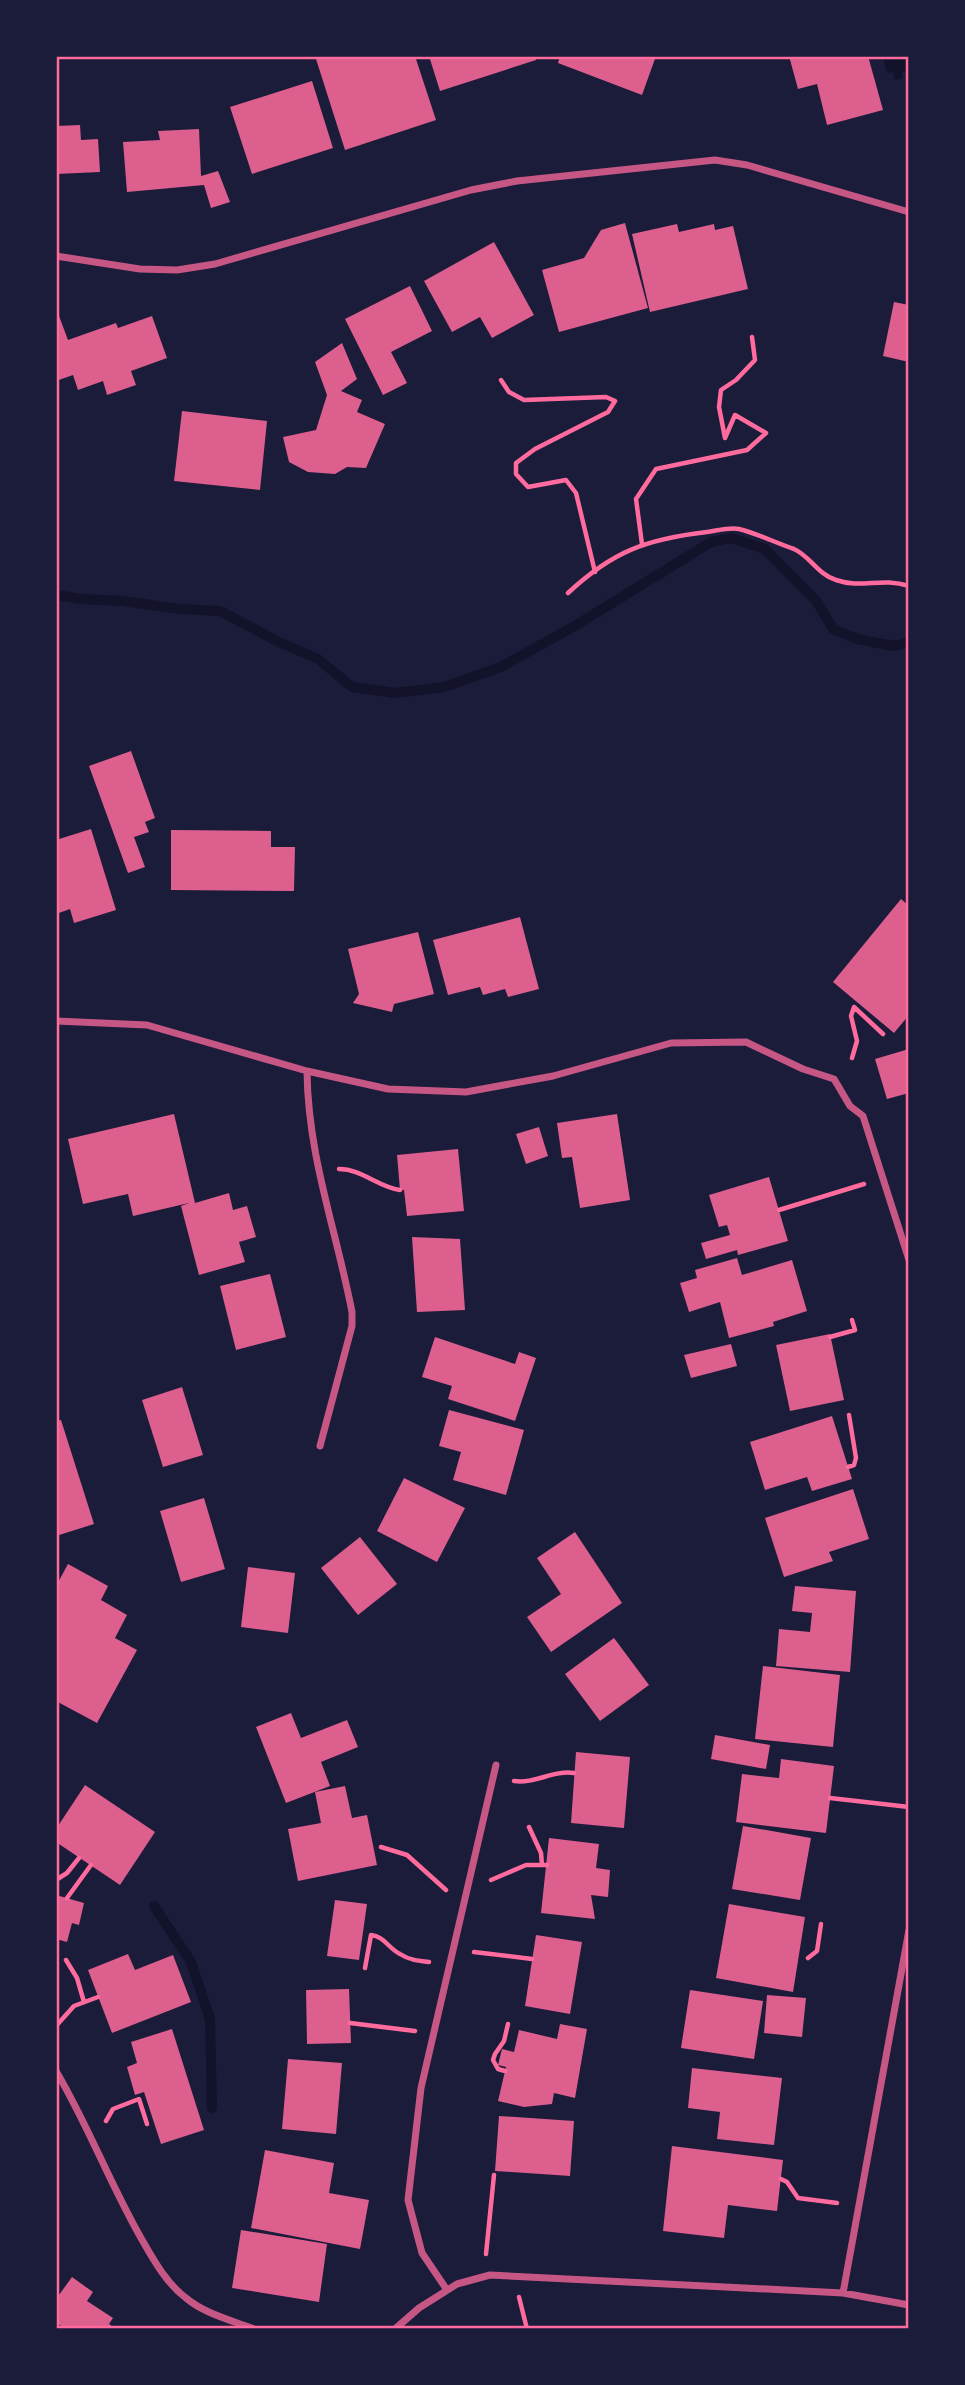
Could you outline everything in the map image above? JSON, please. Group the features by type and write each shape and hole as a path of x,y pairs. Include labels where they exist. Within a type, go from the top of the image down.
{"street":[{"path":"56,256 140,269 177,270 215,264 471,190 517,181 715,160 747,165 909,212"},
{"path":"56,1021 147,1025 307,1071 388,1089 466,1092 552,1076 671,1043 746,1042 803,1069 834,1079 850,1106 863,1116 909,1260"},
{"path":"307,1071 307,1109 318,1170 352,1312 352,1325 320,1446"},
{"path":"447,2290 422,2253 408,2200 421,2088 496,1765"},
{"path":"844,2293 909,1930"},
{"path":"56,2071 124,2208 154,2260 173,2286 186,2299 209,2312 254,2329"},
{"path":"395,2329 419,2308 457,2284 484,2276 844,2293 909,2305"}],"path":[{"path":"642,544 636,499 656,469 747,450 766,433 735,415 725,438 719,407 721,390 736,380 755,360 752,337"},
{"path":"501,380 509,393 524,400 606,397 615,401 608,412 535,449 516,463 516,474 528,487 566,480 576,492 594,572"},
{"path":"568,593 594,572 642,544 667,537 737,529 797,551 821,574 836,581 863,584 893,581 909,586"},
{"path":"852,1058 857,1041 851,1016 854,1007 883,1034"},
{"path":"318,1170 349,1169 386,1187 400,1190"},
{"path":"779,1210 882,1179"},
{"path":"830,1337 855,1330 852,1320"},
{"path":"848,1466 854,1465 856,1458 849,1415"},
{"path":"493,1777 523,1782 550,1774 575,1773"},
{"path":"830,1798 909,1807"},
{"path":"381,1847 407,1854 447,1891 466,1892 517,1868 544,1865 529,1827"},
{"path":"56,1880 67,1873 79,1858"},
{"path":"67,1898 90,1865"},
{"path":"807,1958 817,1951 821,1924"},
{"path":"365,1968 371,1935 379,1936 389,1947 411,1960 450,1965"},
{"path":"453,1948 533,1959"},
{"path":"66,1960 77,1978 84,2002"},
{"path":"56,2026 74,2006 98,1997"},
{"path":"350,2023 433,2033"},
{"path":"505,2071 498,2069 493,2060 504,2040 508,2024"},
{"path":"101,2125 113,2109 139,2099 147,2124"},
{"path":"484,2276 494,2175"},
{"path":"781,2179 787,2182 798,2199 859,2205"},
{"path":"513,2276 527,2329"}],"shaded area":[{"path":"883,56 907,56 909,70 902,72 903,78 895,80 893,72 887,73"}],"building":[{"path":"326,56 415,56 436,120 345,150 316,59"},
{"path":"429,56 535,56 536,60 440,91"},
{"path":"560,56 656,56 642,95 558,63"},
{"path":"789,56 868,56 883,110 827,125 817,84 798,89"},
{"path":"312,81 333,148 252,174 230,107"},
{"path":"80,125 81,140 98,139 100,172 56,174 56,126"},
{"path":"199,129 201,176 218,171 230,202 211,208 204,185 127,192 123,142 160,140 158,131"},
{"path":"625,223 648,308 559,332 542,270 584,258 601,230"},
{"path":"677,224 679,232 714,224 715,230 733,226 748,289 650,312 632,234"},
{"path":"494,242 534,315 492,338 480,317 452,332 424,281"},
{"path":"410,286 432,331 391,352 407,383 383,395 345,319"},
{"path":"894,302 909,305 909,362 883,356"},
{"path":"59,316 68,340 116,323 118,328 152,316 167,358 131,371 136,385 107,395 103,381 78,390 73,375 56,381 56,317"},
{"path":"342,343 357,379 341,391 362,400 357,412 385,424 366,468 347,467 335,474 308,472 289,462 283,437 316,430 327,395 315,362"},
{"path":"182,411 267,421 260,490 174,481"},
{"path":"131,751 155,818 145,822 149,832 134,837 145,867 128,873 89,766"},
{"path":"91,829 116,910 74,923 70,909 56,914 56,840"},
{"path":"171,830 271,831 271,847 295,847 294,891 171,890"},
{"path":"901,899 909,906 909,971 906,974 909,976 909,1015 894,1033 833,982"},
{"path":"520,917 539,989 508,997 505,989 483,995 480,987 448,995 433,940"},
{"path":"418,932 434,994 394,1004 392,1012 353,1003 359,994 348,949"},
{"path":"909,1049 909,1093 887,1099 875,1059"},
{"path":"174,1114 195,1203 229,1193 233,1210 247,1206 256,1237 239,1242 245,1262 199,1275 181,1206 189,1203 133,1216 128,1194 83,1204 68,1139"},
{"path":"617,1114 630,1200 580,1208 572,1157 562,1158 557,1123"},
{"path":"539,1127 548,1156 526,1164 516,1134"},
{"path":"458,1149 464,1211 407,1216 404,1190 400,1190 397,1155"},
{"path":"769,1177 788,1241 738,1255 737,1250 706,1259 701,1243 730,1235 727,1225 719,1227 709,1195"},
{"path":"412,1237 460,1239 465,1310 417,1312"},
{"path":"737,1258 742,1275 792,1260 807,1311 773,1322 774,1326 729,1338 720,1302 689,1312 680,1283 697,1278 695,1270"},
{"path":"270,1274 286,1337 236,1350 220,1286"},
{"path":"830,1334 844,1400 790,1411 776,1345"},
{"path":"435,1337 515,1364 519,1352 536,1358 515,1421 448,1399 452,1386 422,1377"},
{"path":"731,1344 737,1366 691,1378 684,1355"},
{"path":"182,1387 203,1455 163,1467 142,1400"},
{"path":"449,1410 524,1430 506,1495 453,1480 461,1452 439,1446"},
{"path":"832,1416 852,1479 812,1491 807,1477 765,1490 750,1442"},
{"path":"61,1420 94,1524 56,1536 56,1421"},
{"path":"404,1478 465,1508 437,1562 377,1531"},
{"path":"853,1489 869,1539 829,1552 833,1561 784,1577 765,1518"},
{"path":"204,1498 225,1569 181,1582 160,1511"},
{"path":"575,1532 622,1603 551,1652 527,1617 561,1594 537,1558"},
{"path":"360,1537 397,1584 358,1615 321,1568"},
{"path":"68,1564 108,1586 101,1600 127,1615 115,1638 137,1650 97,1723 56,1701 56,1586"},
{"path":"248,1567 295,1573 288,1633 241,1627"},
{"path":"795,1586 856,1591 850,1672 776,1666 779,1629 810,1632 812,1613 792,1611"},
{"path":"614,1638 649,1685 600,1721 565,1674"},
{"path":"763,1666 840,1675 833,1747 755,1739"},
{"path":"291,1713 301,1738 347,1720 358,1747 321,1762 330,1786 286,1803 256,1727"},
{"path":"715,1735 770,1745 766,1769 711,1759"},
{"path":"576,1752 630,1757 624,1828 571,1823"},
{"path":"781,1759 834,1766 826,1833 736,1822 742,1774 779,1778"},
{"path":"85,1785 155,1832 120,1885 56,1842 56,1829"},
{"path":"345,1786 352,1818 367,1815 377,1865 298,1881 288,1829 321,1823 315,1792"},
{"path":"743,1826 811,1838 800,1900 732,1889"},
{"path":"549,1838 599,1844 596,1868 610,1870 608,1897 591,1895 595,1919 541,1913"},
{"path":"56,1895 84,1903 79,1925 72,1923 67,1942 56,1939"},
{"path":"335,1900 367,1904 359,1960 327,1956"},
{"path":"729,1904 805,1917 793,1992 716,1978"},
{"path":"536,1935 582,1942 570,2014 525,2006"},
{"path":"128,1954 135,1970 173,1955 191,2002 112,2033 88,1970"},
{"path":"349,1989 351,2043 307,2044 306,1990"},
{"path":"690,1990 763,2001 754,2059 681,2048"},
{"path":"767,1995 806,1998 802,2037 764,2033"},
{"path":"560,2024 587,2029 575,2098 554,2093 552,2104 524,2107 498,2101 506,2067 498,2065 502,2049 514,2052 519,2030 557,2039"},
{"path":"172,2029 204,2130 161,2144 144,2092 135,2095 127,2067 137,2063 131,2042"},
{"path":"288,2059 342,2063 336,2134 282,2129"},
{"path":"692,2068 782,2078 774,2145 717,2139 720,2112 688,2108"},
{"path":"499,2116 574,2121 570,2176 495,2171"},
{"path":"672,2146 783,2160 777,2211 728,2205 724,2238 663,2231"},
{"path":"265,2150 334,2163 329,2193 369,2200 360,2249 251,2228"},
{"path":"241,2230 327,2244 319,2302 232,2288"},
{"path":"72,2277 93,2292 87,2301 113,2318 109,2324 116,2329 59,2329 61,2326 56,2322 56,2299"}],"waterway":[{"path":"56,595 220,611 318,659 352,687 395,693 444,687 501,667 578,624 711,542 731,538 765,549 817,602 833,629 857,639 894,646 909,642"},
{"path":"154,1906 191,1962 210,2019 212,2108"}]}
